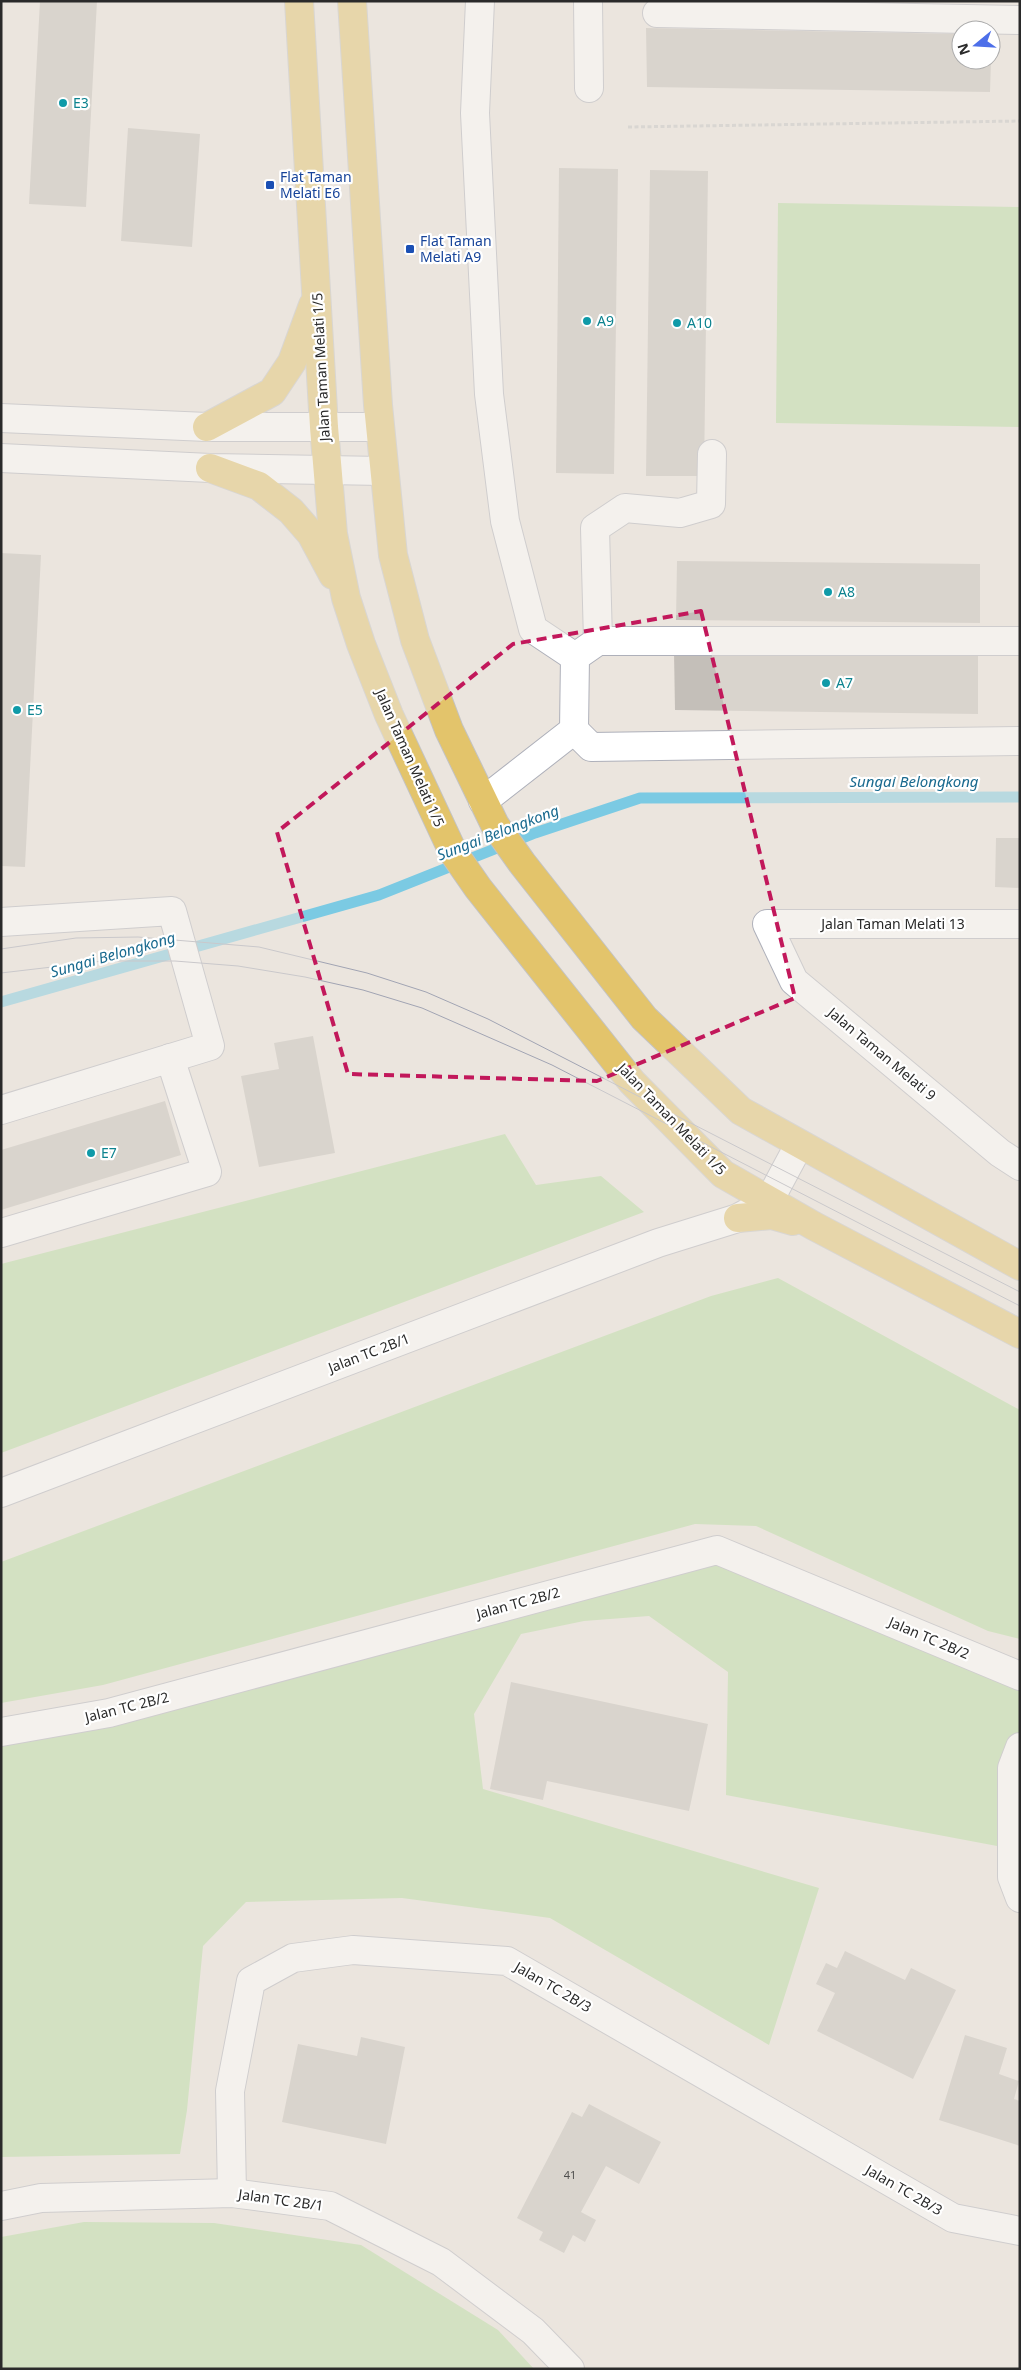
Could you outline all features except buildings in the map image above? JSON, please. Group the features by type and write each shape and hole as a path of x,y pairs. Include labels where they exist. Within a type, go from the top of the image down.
{"main road":[{"name":"Jalan Taman Melati 1/5","path":"299,1 324,427 333,534 346,598 389,715 453,852 478,888 632,1082 723,1174 814,1226 1020,1334"},
{"path":"352,1 383,471 393,555 415,640 449,730 495,825 522,863 644,1018 741,1111 1020,1266"},
{"path":"207,427 272,392 292,362 317,293"},
{"path":"210,468 259,486 291,510 311,534 346,598"},
{"path":"728,1222 736,1214 740,1202 730,1179"},
{"path":"728,1222 772,1215 814,1226"}],"street":[{"path":"480,1 476,113 489,394 505,521 533,629 575,657"},
{"path":"588,1 589,88"},
{"path":"657,14 1020,20"},
{"path":"1,418 207,427 380,428"},
{"path":"598,641 594,528 625,508 680,513 711,504 712,454"},
{"path":"1,458 210,468 328,472 383,471"},
{"path":"575,657 598,641 1020,641"},
{"path":"575,657 574,730 591,746 1020,741"},
{"path":"483,801 574,730"},
{"path":"1,922 172,911 210,1046 1,1110"},
{"name":"Jalan Taman Melati 13","path":"767,924 1020,924"},
{"name":"Jalan Taman Melati 9","path":"767,924 794,982 1000,1152 1020,1166"},
{"path":"1,1234 207,1172 170,1058"},
{"path":"769,1201 800,1145"},
{"name":"Jalan TC 2B/1","path":"1,1493 658,1243 728,1222 769,1201"},
{"name":"Jalan TC 2B/2","path":"1,1732 109,1713 716,1550 1020,1676"},
{"path":"1020,1747 1012,1768 1012,1877 1020,1898"},
{"name":"Jalan TC 2B/3","path":"232,2192 230,2091 251,1982 293,1958 353,1950 507,1961 952,2218 1020,2231"},
{"name":"Jalan TC 2B/1","path":"1,2206 41,2198 232,2192 330,2206 441,2262 533,2331 570,2369"}],"path":[{"path":"628,127 1020,122"}],"highlighted area":[{"path":"701,611 795,998 597,1081 348,1074 277,832 513,644"}],"green space":[{"path":"778,203 1020,207 1020,427 776,423"},
{"path":"505,1134 536,1185 601,1176 644,1212 1,1453 1,1264"},
{"path":"778,1278 1020,1410 1020,1639 988,1631 756,1526 695,1524 103,1685 1,1703 1,1562 711,1296"},
{"path":"753,1558 1020,1671 1020,1837 1013,1849 726,1795 728,1672 649,1616 584,1621 521,1634 474,1714 483,1789 819,1888 769,2045 550,1918 402,1898 246,1902 203,1946 187,2110 180,2154 1,2157 1,1740 682,1566"},
{"path":"84,2222 214,2223 361,2245 498,2330 534,2369 1,2369 1,2237"}],"waterway":[{"name":"Sungai Belongkong","path":"1,1002 379,895 535,833 640,798 1020,797"}],"tram line":[{"path":"1,949 76,938 138,937 259,947 367,973 426,992 488,1019 1020,1292"},
{"path":"1,973 103,961 175,961 238,966 305,977 363,990 422,1008 552,1065 1020,1306"}],"place":[{"name":"E3","path":"63,103"},
{"name":"Flat Taman Melati E6","path":"270,185"},
{"name":"Flat Taman Melati A9","path":"410,249"},
{"name":"A9","path":"587,321"},
{"name":"A10","path":"677,323"},
{"name":"A8","path":"828,592"},
{"name":"A7","path":"826,683"},
{"name":"E5","path":"17,710"},
{"name":"E7","path":"91,1153"}]}
